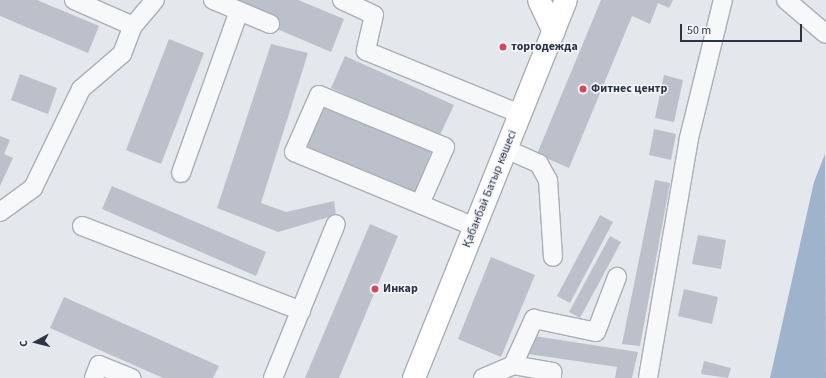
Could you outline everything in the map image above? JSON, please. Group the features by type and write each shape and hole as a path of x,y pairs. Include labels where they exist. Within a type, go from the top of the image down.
{"main road":[{"path":"539,0 554,32"},
{"name":"Қабанбай Батыр көшесі","path":"418,377 475,227 566,0"}],"lane":[{"path":"74,0 133,26"},
{"path":"0,212 33,188 81,89 122,54 133,26 155,0"},
{"path":"213,0 270,24"},
{"path":"342,0 374,15 366,51 520,114"},
{"path":"648,378 690,138 723,0"},
{"path":"786,0 826,34"},
{"path":"181,173 239,11"},
{"path":"420,204 445,147 320,95 294,152 475,227"},
{"path":"506,149 539,164 548,180 553,257"},
{"path":"273,378 336,224"},
{"path":"82,226 301,311"},
{"path":"513,365 534,319 596,332 617,277"},
{"path":"94,378 99,365 131,378"},
{"path":"483,378 513,365 552,372 552,378"}],"water":[{"path":"825,154 826,378 770,378 814,182"}],"building":[{"path":"0,0 37,0 99,26 88,53 0,16"},
{"path":"231,0 298,0 344,19 331,52 277,29 280,21"},
{"name":"Фитнес центр","path":"601,0 673,0 669,8 658,3 650,24 632,16 569,168 537,154"},
{"path":"169,39 204,53 161,164 126,150"},
{"path":"271,44 308,53 261,203 286,212 334,201 336,215 278,232 217,208"},
{"path":"345,56 454,105 439,137 331,88"},
{"path":"20,74 57,88 48,114 11,100"},
{"path":"664,75 683,80 674,122 655,118"},
{"path":"322,105 432,150 415,193 305,147"},
{"path":"654,129 676,134 671,160 649,155"},
{"path":"0,136 10,140 4,154 13,158 0,186"},
{"path":"655,180 670,183 640,346 622,344"},
{"path":"112,186 266,252 256,276 102,209"},
{"path":"600,215 613,222 570,303 557,296"},
{"path":"370,224 398,236 339,378 305,378"},
{"path":"698,235 726,240 721,269 692,264"},
{"path":"610,236 621,242 580,318 569,312"},
{"path":"491,257 535,275 501,357 458,339"},
{"path":"684,289 718,297 712,324 678,316"},
{"path":"64,297 219,366 213,378 163,378 50,328"},
{"path":"534,336 638,352 632,378 615,378 617,367 528,354"},
{"path":"704,361 731,368 728,378 701,374"}],"place":[{"name":"торгодежда","path":"503,47"},
{"name":"Фитнес центр","path":"583,89"},
{"name":"Инкар","path":"375,289"}]}
